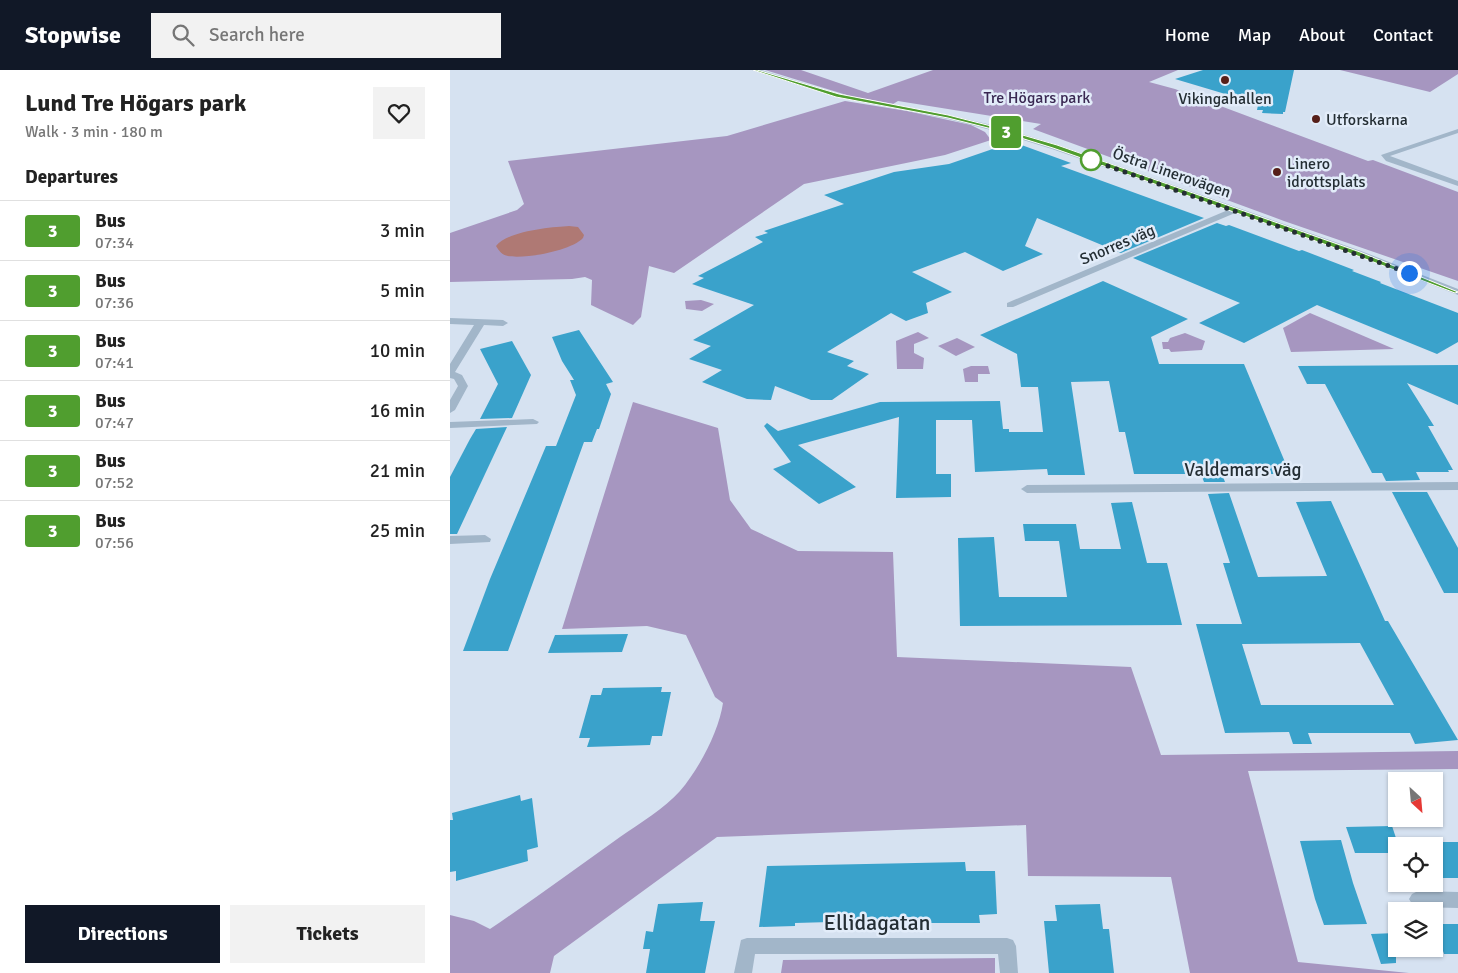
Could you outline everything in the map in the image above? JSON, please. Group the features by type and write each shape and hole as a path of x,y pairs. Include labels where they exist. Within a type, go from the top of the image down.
{"street":[{"name":"Östra Linerovägen","path":"755,70 846,98 948,117 994,128 1055,147 1358,253 1458,292"},
{"path":"1458,131 1385,156 1458,184"},
{"name":"Snorres väg","path":"1010,305 1235,210"},
{"path":"450,321 503,323"},
{"path":"450,410 463,386 458,376 450,373 481,322"},
{"path":"450,425 533,422"},
{"name":"Valdemars väg","path":"1027,489 1458,486"},
{"path":"450,540 485,539"},
{"path":"1418,900 1458,900"},
{"name":"Ellidagatan","path":"743,973 747,946 1007,946 1009,973"}],"green space":[{"name":"Linero idrottsplats","path":"765,70 801,70 868,93 933,70 1178,70 1149,82 1175,89 1368,161 1373,160 1458,192 1458,281 1284,221 1033,129 1041,124 898,101 893,104 850,96"},
{"path":"1340,70 1458,70 1458,74 1430,92"},
{"path":"845,101 907,111 971,125 985,132 991,140 945,155 804,184 674,273 649,266 641,317 633,325 591,305 592,280 585,277 572,279 450,282 450,233 517,210 524,204 508,161 727,136"},
{"path":"701,300 714,304 702,311 686,309 685,301"},
{"path":"1310,313 1394,349 1291,352 1283,328"},
{"path":"918,332 929,338 914,344 914,353 924,358 923,369 897,369 896,341"},
{"path":"1185,333 1205,341 1202,350 1171,352 1169,349 1163,349 1162,342 1168,342 1170,338"},
{"path":"957,338 975,347 956,356 938,346"},
{"path":"971,366 988,366 990,374 978,374 978,382 965,382 963,369"},
{"path":"633,402 718,428 730,500 751,529 798,551 893,552 897,657 1131,667 1161,755 1458,751 1458,769 1248,771 1298,962 1409,973 1190,973 1171,877 1028,876 1026,825 717,837 554,956 550,973 450,973 450,915 474,921 490,929 652,816 674,798 687,782 701,761 713,737 721,714 723,703 715,697 686,635 647,626 562,629"},
{"path":"995,958 995,973 781,973 783,960"}],"shaded area":[{"path":"569,226 578,227 584,235 577,243 569,247 547,253 516,257 504,255 496,246 519,233"}],"building":[{"path":"1203,70 1294,70 1285,112 1283,114 1262,113 1263,110 1257,110 1258,105 1254,105 1255,103 1236,102 1231,100 1232,96 1175,79"},
{"path":"1013,142 1071,163 1061,166 1204,218 1121,253 1037,218 1025,246 1043,254 1003,271 965,252 912,272 952,292 926,303 928,313 906,321 891,313 827,352 854,361 847,366 869,374 832,400 811,400 775,386 771,400 747,399 702,382 722,370 689,359 711,346 693,340 754,305 692,284 704,278 698,276 763,242 755,237 768,233 764,231 844,204 824,195 894,172 949,164"},
{"path":"1217,223 1229,225 1299,251 1302,250 1458,313 1458,342 1437,354 1317,305 1244,343 1199,323 1240,303 1133,258"},
{"path":"1103,281 1188,319 1151,337 1159,364 1244,364 1290,474 1222,474 1225,482 1204,482 1201,474 1134,474 1125,432 1119,432 1109,381 1071,382 1085,475 1048,475 1047,469 975,472 972,420 936,420 936,474 951,474 951,497 896,498 899,417 798,445 856,487 819,504 773,469 791,462 764,426 767,423 778,431 880,402 1000,401 1003,429 1009,429 1009,432 1043,432 1038,387 1021,387 1017,354 980,335"},
{"path":"579,330 613,382 606,384 611,394 599,429 597,429 592,442 584,442 508,651 463,651 490,579 546,446 556,446 576,395 570,380 574,380 562,361 552,337"},
{"path":"512,341 531,375 512,418 480,419 498,384 480,349"},
{"path":"1458,365 1458,405 1407,383 1434,426 1428,426 1453,470 1448,470 1449,472 1416,472 1420,480 1386,481 1382,473 1372,473 1325,384 1307,384 1298,366"},
{"path":"507,427 457,534 450,534 450,477 470,439 476,429"},
{"path":"1392,492 1427,492 1458,548 1458,593 1444,593"},
{"path":"1229,493 1258,577 1327,576 1296,502 1331,501 1385,621 1388,621 1458,740 1415,744 1410,733 1308,733 1312,744 1293,744 1289,732 1225,733 1196,624 1242,624 1223,563 1230,563 1208,494","holes":["1360,643 1394,705 1261,705 1242,644"]},
{"path":"1132,502 1147,563 1167,563 1182,625 960,626 958,538 994,537 999,597 1067,597 1059,541 1025,541 1023,524 1076,524 1080,549 1121,549 1111,503"},
{"path":"628,634 622,652 548,653 555,635"},
{"path":"662,687 661,692 671,692 662,736 652,736 650,745 587,747 590,738 579,738 591,695 601,695 603,688"},
{"path":"520,795 521,801 532,798 538,847 527,850 528,861 456,881 456,871 450,872 450,820 453,820 452,813"},
{"path":"1388,826 1388,828 1393,828 1396,837 1388,837 1388,853 1355,853 1346,827"},
{"path":"1341,840 1367,924 1324,925 1315,899 1300,841"},
{"path":"1443,842 1458,842 1458,878 1443,878"},
{"path":"965,862 966,871 995,871 997,914 979,915 980,923 901,923 901,920 795,923 795,926 759,927 767,866"},
{"path":"703,902 700,921 715,921 705,973 646,973 650,949 643,949 646,931 653,932 658,904"},
{"path":"1100,904 1103,929 1109,929 1114,973 1049,973 1044,921 1057,921 1055,905"},
{"path":"1443,924 1458,924 1458,954 1444,954"},
{"path":"1388,933 1388,957 1396,957 1396,963 1381,964 1371,934"}],"bus line":[{"name":"3","path":"755,70 838,96 948,117 994,128 1055,147 1358,253 1458,292"}],"place":[{"name":"Vikingahallen","path":"1225,80"},
{"name":"Utforskarna","path":"1316,119"},
{"name":"Linero idrottsplats","path":"1277,172"}],"route":[{"path":"1091,160 1409,273"}],"park label":[{"name":"Tre Högars park","path":"1037,97"}]}
